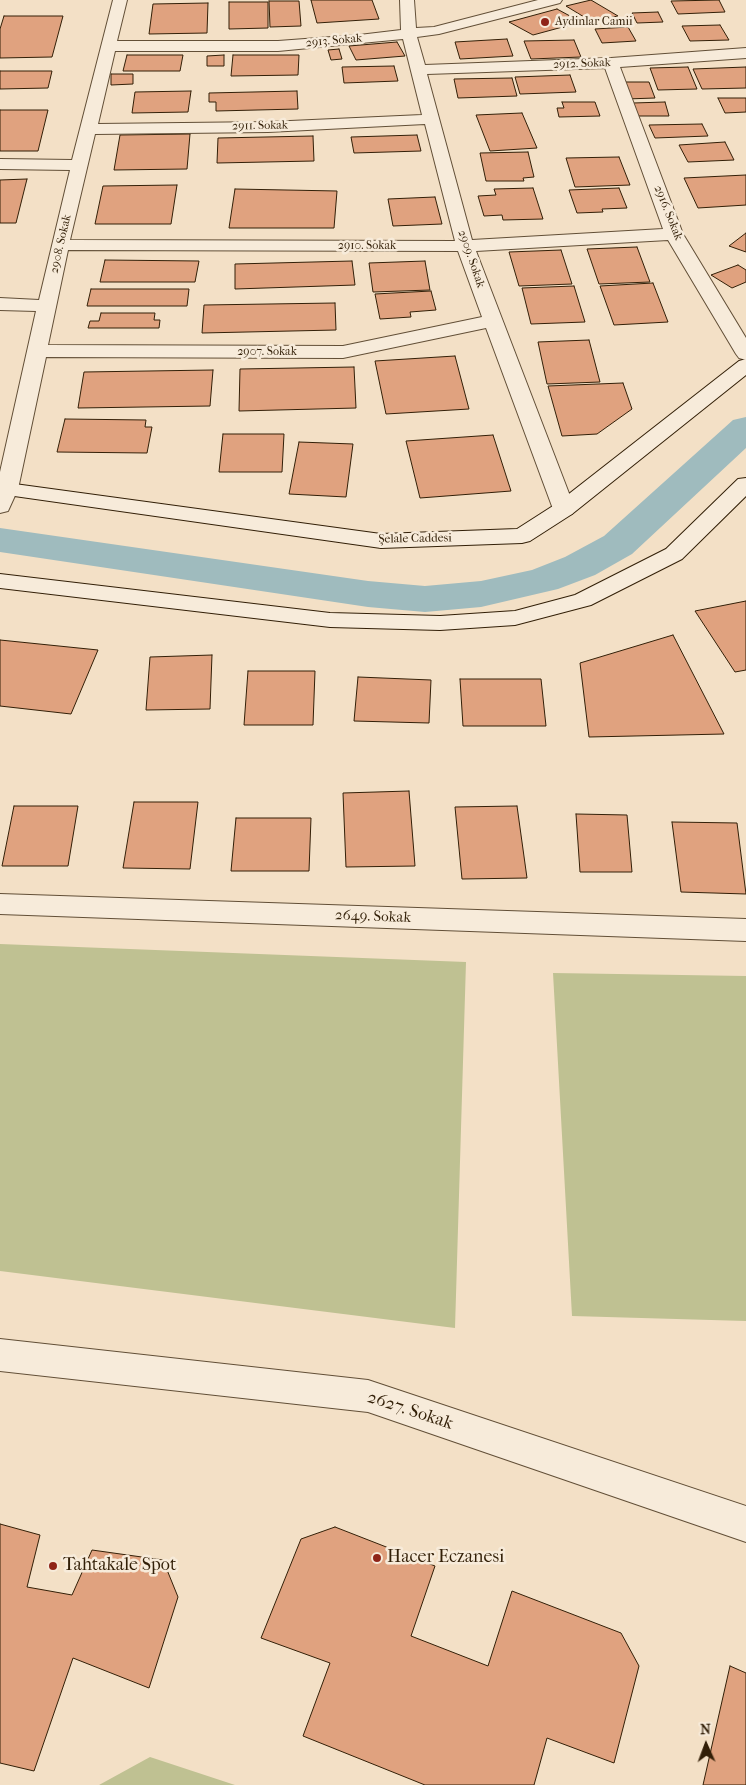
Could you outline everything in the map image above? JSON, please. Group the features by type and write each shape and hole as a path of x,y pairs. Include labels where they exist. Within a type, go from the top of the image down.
{"street":[{"name":"2908. Sokak","path":"2,494 37,351 79,164 120,0"},
{"name":"2909. Sokak","path":"407,0 408,34 465,246 564,509"},
{"name":"2913. Sokak","path":"109,46 278,46 408,34 434,31 555,0"},
{"name":"2912. Sokak","path":"418,70 611,63 746,53"},
{"name":"2916. Sokak","path":"611,63 674,234 746,354"},
{"name":"2911. Sokak","path":"88,129 268,127 431,119"},
{"path":"0,164 79,164"},
{"name":"2910. Sokak","path":"60,245 465,246 674,234"},
{"path":"0,304 46,306"},
{"name":"2907. Sokak","path":"37,351 343,352 494,321"},
{"name":"Şelale Caddesi","path":"2,494 381,541 522,536 564,509 746,365"},
{"path":"0,581 330,620 440,623 515,618 583,600 674,554 746,484"},
{"name":"2649. Sokak","path":"0,904 746,930"},
{"name":"2627. Sokak","path":"0,1355 368,1396 746,1524"}],"green space":[{"path":"0,944 466,962 455,1328 0,1271"},
{"path":"553,973 746,976 746,1321 572,1316"},
{"path":"150,1757 235,1785 99,1785"}],"building":[{"path":"311,0 372,0 379,19 317,23"},
{"path":"591,0 618,16 589,20 566,6"},
{"path":"719,0 725,12 678,14 671,1"},
{"path":"269,1 299,1 301,26 270,27"},
{"path":"229,2 268,2 268,28 229,29"},
{"path":"208,3 207,33 149,34 153,4"},
{"name":"Aydinlar Camii","path":"557,9 581,22 533,35 509,22"},
{"path":"658,12 663,22 637,23 632,13"},
{"path":"4,16 63,16 52,57 0,58 0,29"},
{"path":"720,25 729,40 690,41 682,26"},
{"path":"628,27 636,41 602,43 595,29"},
{"path":"507,39 513,56 460,59 455,42"},
{"path":"574,40 581,57 531,59 524,41"},
{"path":"397,42 405,56 356,60 349,46"},
{"path":"339,49 342,59 331,60 328,50"},
{"path":"127,55 183,55 180,71 123,71"},
{"path":"224,55 224,66 207,66 207,56"},
{"path":"233,55 299,55 298,75 231,76"},
{"path":"394,66 398,81 344,83 342,67"},
{"path":"688,67 697,89 658,90 650,68"},
{"path":"746,67 746,88 702,89 693,69"},
{"path":"0,71 52,71 48,88 0,89"},
{"path":"111,74 133,74 133,84 111,85"},
{"path":"570,75 576,92 520,94 515,77"},
{"path":"512,78 517,96 458,98 454,79"},
{"path":"621,82 649,82 655,98 626,99"},
{"path":"191,91 188,112 132,113 135,92"},
{"path":"297,91 298,109 216,111 216,102 209,102 209,93"},
{"path":"718,98 746,98 746,112 725,113"},
{"path":"562,102 595,102 600,116 559,117 557,108 564,108"},
{"path":"665,102 669,116 637,116 633,103"},
{"path":"0,110 48,110 38,151 0,151"},
{"path":"522,113 537,148 490,151 476,115"},
{"path":"702,124 708,136 655,138 649,125"},
{"path":"190,134 187,169 114,170 120,135"},
{"path":"417,135 421,151 354,153 351,137"},
{"path":"313,136 314,161 217,163 218,138"},
{"path":"725,142 734,160 688,162 679,145"},
{"path":"528,152 534,177 523,178 524,181 486,181 480,153"},
{"path":"619,157 630,185 575,187 566,158"},
{"path":"746,175 746,205 698,208 684,178"},
{"path":"27,179 16,223 0,223 0,180"},
{"path":"177,185 171,224 95,224 103,186"},
{"path":"533,188 543,219 503,220 502,215 484,216 478,196 496,195 494,189"},
{"path":"619,188 627,208 602,209 603,212 577,213 569,190"},
{"path":"235,189 337,191 334,228 229,228"},
{"path":"435,197 442,224 393,226 388,199"},
{"path":"746,233 746,252 729,246"},
{"path":"637,247 650,282 599,284 587,249"},
{"path":"561,250 572,284 519,286 509,252"},
{"path":"105,260 199,261 195,282 100,282"},
{"path":"352,261 355,285 235,289 235,264"},
{"path":"425,261 430,290 373,292 369,263"},
{"path":"738,265 746,270 746,282 732,288 711,275"},
{"path":"653,283 668,322 614,325 600,286"},
{"path":"574,286 585,322 531,324 522,288"},
{"path":"91,289 189,289 187,306 87,306"},
{"path":"431,291 436,310 410,312 411,317 380,319 375,294"},
{"path":"335,303 336,330 202,333 204,305"},
{"path":"101,313 155,313 154,320 160,320 159,328 88,328 90,321 99,321"},
{"path":"589,340 600,382 547,384 538,342"},
{"path":"455,356 469,409 386,414 375,361"},
{"path":"354,367 356,408 239,411 240,369"},
{"path":"213,370 210,406 78,408 84,372"},
{"path":"623,383 632,409 597,434 562,436 548,386"},
{"path":"65,419 146,420 145,427 152,427 147,453 57,452"},
{"path":"223,434 284,434 282,472 219,472"},
{"path":"493,435 511,491 420,498 406,441"},
{"path":"299,442 353,444 346,497 289,494"},
{"path":"746,601 746,670 735,672 695,611"},
{"path":"673,635 724,734 589,737 580,663"},
{"path":"0,640 98,650 71,714 0,706"},
{"path":"212,655 210,709 146,710 150,657"},
{"path":"248,671 315,671 313,725 244,725"},
{"path":"358,677 431,680 429,723 354,721"},
{"path":"460,679 541,679 546,726 463,726"},
{"path":"409,791 415,866 346,867 343,793"},
{"path":"134,802 198,802 190,869 123,868"},
{"path":"14,806 78,806 68,866 2,866"},
{"path":"517,806 527,878 462,879 455,807"},
{"path":"576,814 627,815 632,872 580,872"},
{"path":"236,818 311,818 309,871 231,871"},
{"path":"672,822 737,823 746,894 681,892"},
{"path":"0,1524 40,1535 27,1587 72,1595 92,1550 163,1560 178,1597 149,1688 73,1658 34,1771 0,1763"},
{"path":"335,1527 435,1566 411,1636 488,1666 512,1591 621,1633 639,1666 614,1763 547,1738 534,1785 425,1785 303,1736 330,1663 261,1638 301,1539"},
{"path":"730,1666 746,1673 746,1785 703,1785"}],"waterway":[{"path":"0,540 368,594 425,599 481,594 543,580 580,566 618,545 746,428"}],"place":[{"name":"Aydinlar Camii","path":"545,22"},
{"name":"Hacer Eczanesi","path":"377,1558"},
{"name":"Tahtakale Spot","path":"53,1566"}]}
